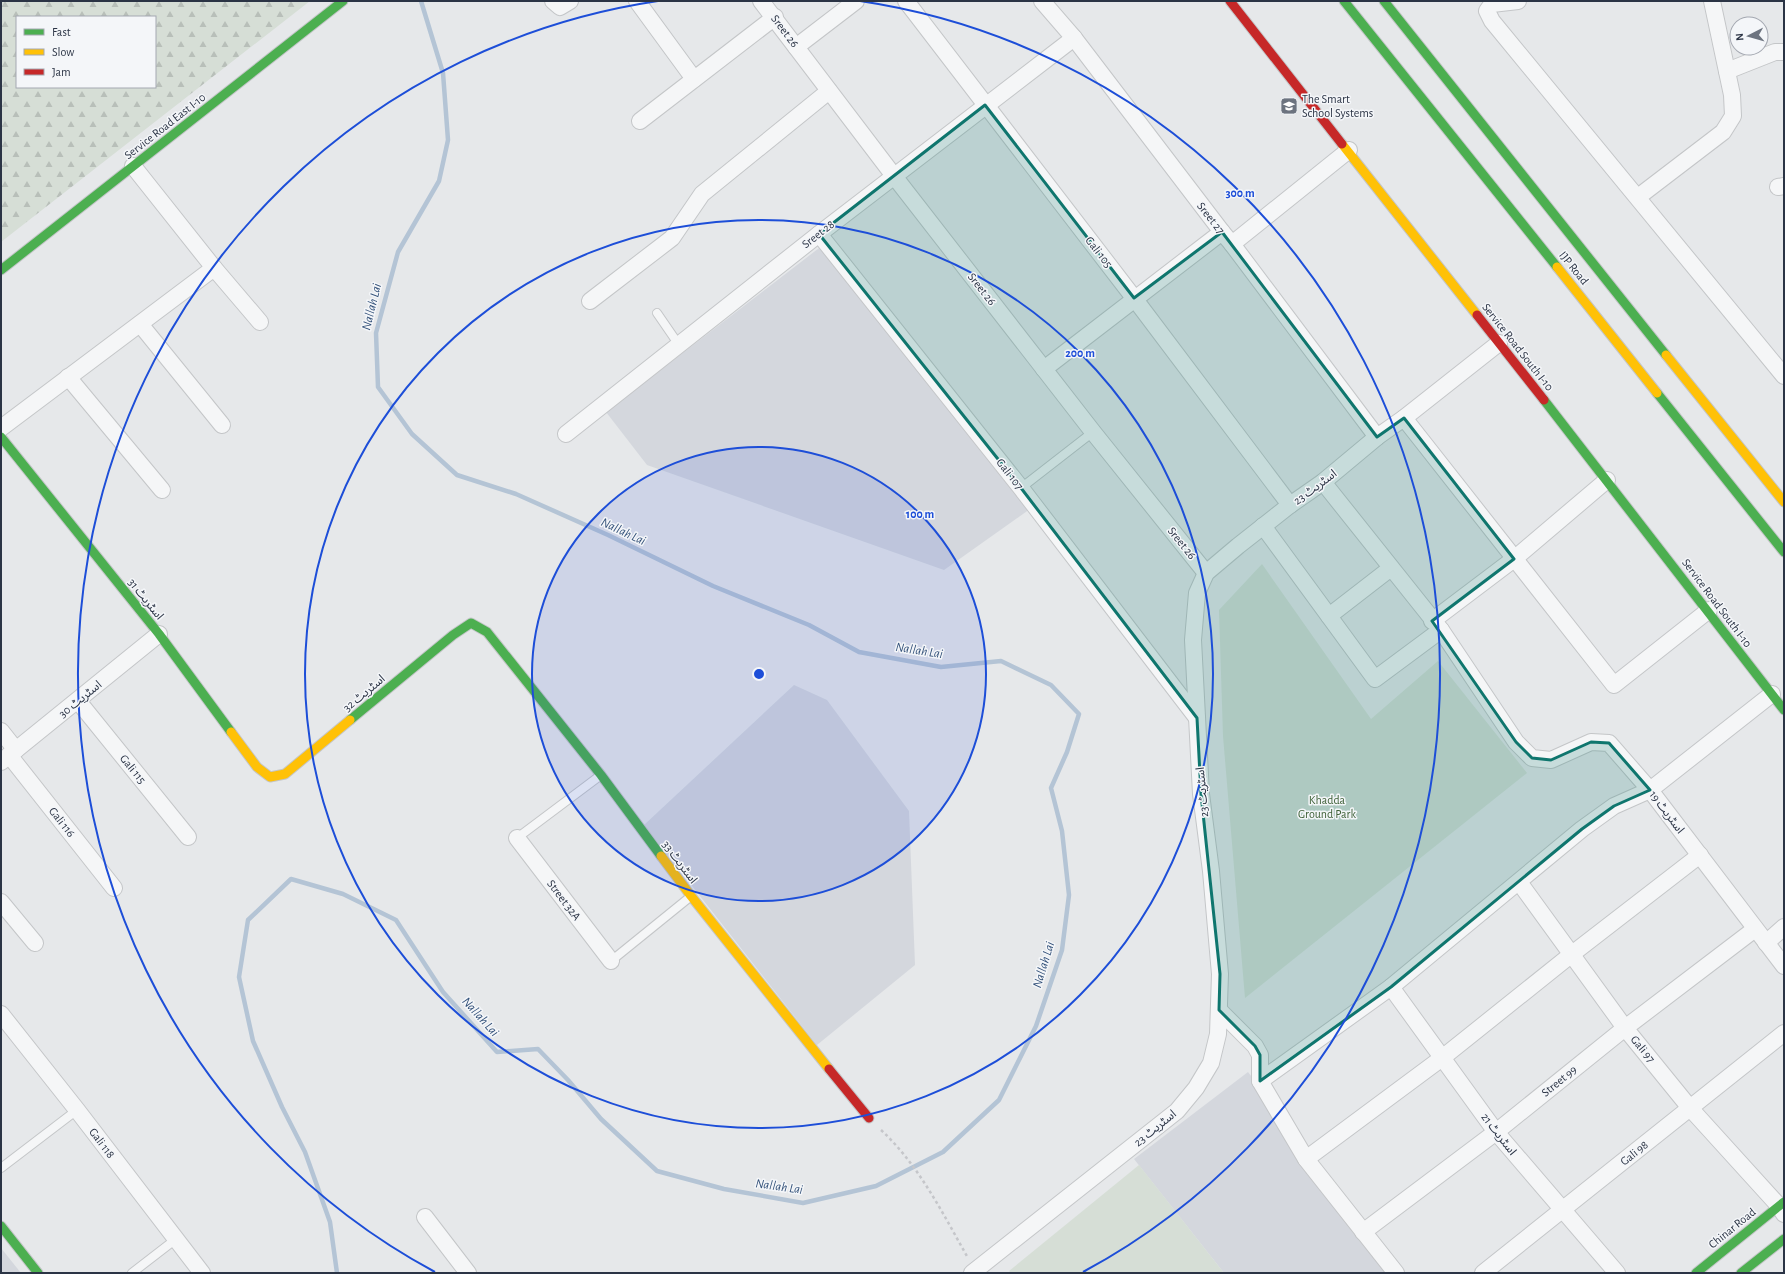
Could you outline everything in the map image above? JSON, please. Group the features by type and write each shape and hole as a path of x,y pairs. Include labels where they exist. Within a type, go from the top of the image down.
{"main road":[{"name":"Service Road East I-10","path":"1,270 343,1"},
{"name":"Service Road South I-10","path":"1230,1 1349,150 1709,610 1784,710"},
{"name":"IJP Road","path":"1344,1 1577,286 1784,552"},
{"name":"IJP Road","path":"1384,1 1594,271 1784,502"},
{"name":"اسٹریٹ 31","path":"3,444 158,634 257,766 270,777"},
{"name":"اسٹریٹ 33","path":"471,623 487,632 601,775 691,896 869,1118"},
{"name":"اسٹریٹ 32","path":"270,777 285,774 453,635 471,623"},
{"name":"Chinar Road","path":"1696,1273 1782,1207"},
{"path":"1,1226 38,1273"},
{"path":"1749,1271 1784,1240"}],"street":[{"path":"637,1 694,79"},
{"name":"Sreet 26","path":"762,1 894,176 1093,432 1206,573"},
{"path":"796,47 856,1"},
{"name":"Gali 105","path":"906,1 1134,298 1290,505"},
{"name":"Sreet 27","path":"1042,1 1074,38 1232,244 1377,437"},
{"path":"1518,1 1492,4 1487,11 1492,21 1784,376"},
{"path":"1638,197 1722,132 1733,116 1732,95 1712,1"},
{"path":"640,121 775,17"},
{"name":"Sreet 28","path":"566,434 819,234 1074,38"},
{"path":"1727,71 1775,52 1784,52"},
{"path":"590,302 672,238 702,194 829,91"},
{"path":"1232,244 1349,150"},
{"path":"133,166 214,268 260,322"},
{"path":"1044,369 1134,298 1222,232"},
{"name":"Gali 107","path":"819,234 1021,488 1197,718"},
{"path":"1,428 214,268"},
{"path":"140,324 222,425"},
{"name":"اسٹریٹ 23","path":"980,1270 1178,1112 1196,1088 1211,1063 1218,1034 1220,974 1211,871 1201,794 1193,640 1197,593 1206,573 1263,526 1322,482 1377,437 1404,418 1499,343"},
{"path":"68,377 162,490"},
{"path":"1404,418 1614,685 1709,610"},
{"path":"1263,526 1375,679 1607,480"},
{"name":"اسٹریٹ 19","path":"1322,482 1436,626 1516,742 1532,758 1551,760 1591,742 1609,743 1650,790 1784,966"},
{"path":"1329,616 1391,568"},
{"name":"اسٹریٹ 30","path":"9,756 158,634"},
{"path":"1260,1081 1391,987 1519,882 1549,855 1614,806 1650,790 1772,694"},
{"name":"Gali 115","path":"78,701 188,837"},
{"name":"Gali 116","path":"1,731 9,756 114,888"},
{"name":"Street 32A","path":"517,838 611,961"},
{"path":"1306,1159 1442,1058 1572,954 1700,855"},
{"name":"Gali 97","path":"1519,882 1625,1028 1690,1108 1782,1207"},
{"path":"1,902 34,944"},
{"path":"1766,943 1784,927"},
{"name":"Street 99","path":"1363,1232 1496,1132 1625,1028 1756,929"},
{"name":"اسٹریٹ 21","path":"1391,987 1496,1132 1617,1273"},
{"path":"1219,1010 1254,1046 1260,1055 1260,1081 1306,1159 1396,1273"},
{"name":"Gali 118","path":"1,1014 202,1273"},
{"name":"Gali 98","path":"1484,1273 1784,1033"},
{"path":"425,1217 468,1273"}],"lane":[{"path":"657,313 679,344"},
{"path":"1021,488 1093,432"},
{"path":"517,838 601,775"},
{"path":"611,961 691,896"},
{"path":"1,1168 77,1110"},
{"path":"132,1273 176,1239"}],"path":[{"path":"896,1143 929,1190 980,1270"}],"highlighted area":[{"path":"985,105 1134,298 1222,232 1377,437 1404,418 1514,559 1432,621 1516,742 1532,758 1551,760 1591,742 1609,743 1650,790 1614,806 1582,829 1391,987 1260,1081 1260,1055 1255,1046 1219,1010 1220,974 1201,794 1197,718 1021,488 819,234"}],"shaded area":[{"path":"823,245 1030,509 944,570 647,465 606,412"},
{"path":"794,685 827,700 909,811 915,965 817,1045 644,825"},
{"path":"1248,1072 1401,1273 1224,1273 1134,1159"},
{"path":"1,1248 21,1273 1,1273"}],"green space":[{"path":"1,1 310,1 1,242"},
{"name":"Khadda Ground Park","path":"1262,564 1371,719 1438,661 1527,773 1245,998 1223,736 1219,610"},
{"path":"1139,1165 1224,1273 1011,1273 1009,1271"}],"waterway":[{"name":"Nallah Lai","path":"337,1273 330,1222 305,1152 282,1107 253,1041 239,977 248,920 291,879 343,894 396,920 443,992 497,1052 538,1049 568,1080 601,1119 657,1171 724,1189 803,1203 876,1186 943,1152 999,1100 1036,1026 1062,950 1069,895 1062,831 1051,788 1067,752 1079,714 1051,685 1001,661 941,667 859,652 809,625 713,586 608,535 516,494 457,475 412,434 378,387 376,333 398,252 439,181 448,140 443,73 421,1"}],"traffic: fast":[{"path":"1,270 343,1"},
{"path":"1344,1 1557,267"},
{"path":"1384,1 1666,355"},
{"path":"1657,393 1784,552"},
{"path":"1544,400 1784,710"},
{"path":"1,437 159,634 231,732"},
{"path":"350,720 453,635 471,623 487,632 601,775 661,856"},
{"path":"1696,1273 1784,1202"},
{"path":"1,1226 38,1273"},
{"path":"1741,1273 1784,1239"}],"traffic: slow":[{"path":"1342,144 1477,315"},
{"path":"1557,267 1657,393"},
{"path":"1666,355 1784,502"},
{"path":"231,732 257,767 270,777 285,774 350,720"},
{"path":"661,856 691,896 829,1069"}],"traffic: jam":[{"path":"1230,1 1342,144"},
{"path":"1477,315 1544,400"},
{"path":"829,1069 869,1118"}],"place":[{"name":"The Smart School Systems","path":"1289,106"}]}
